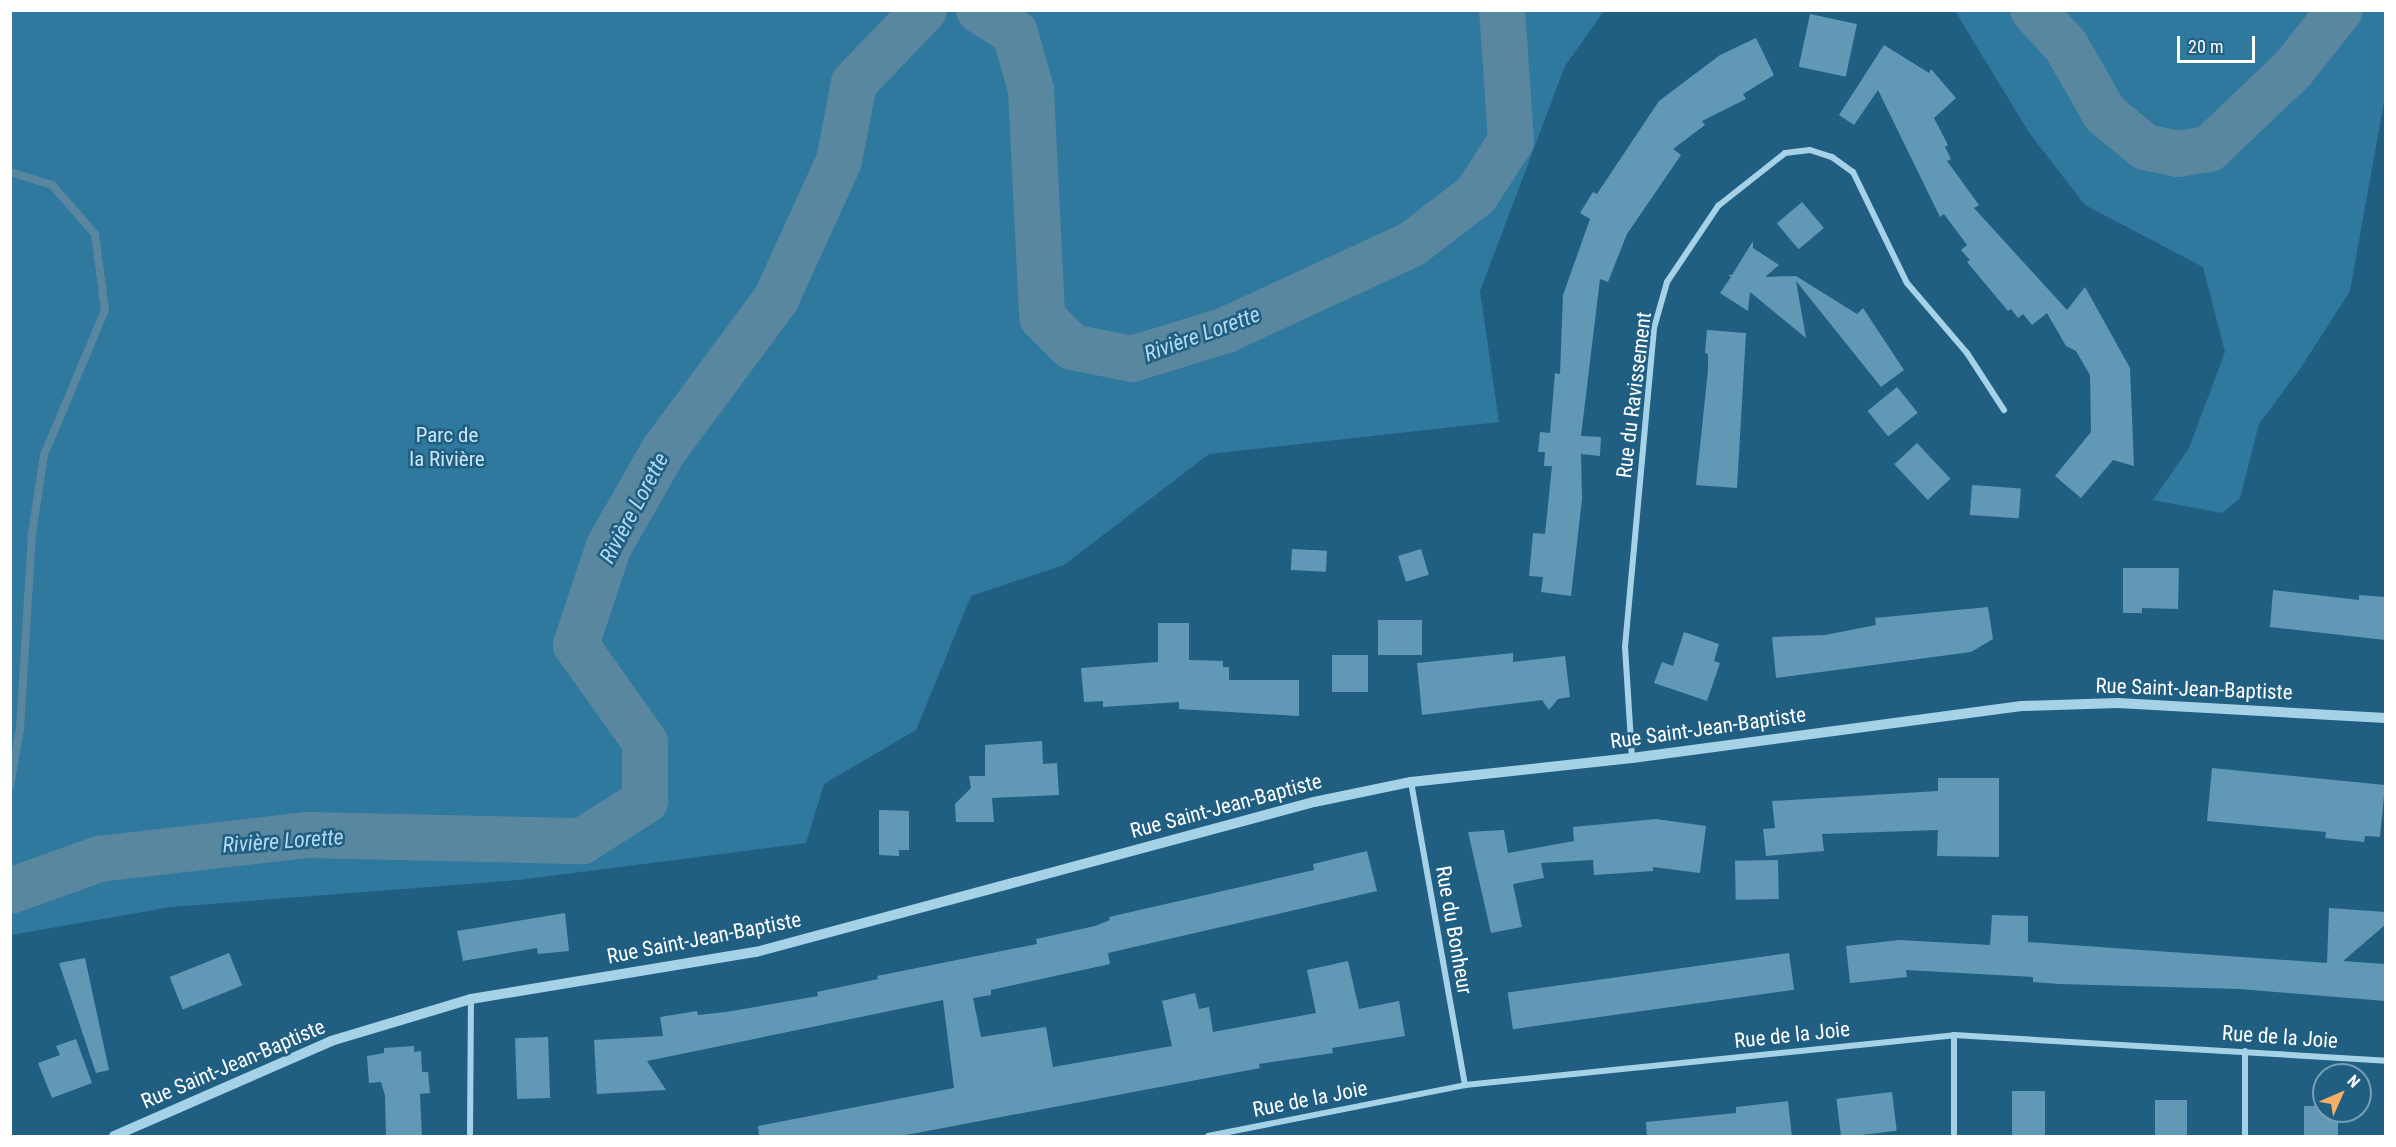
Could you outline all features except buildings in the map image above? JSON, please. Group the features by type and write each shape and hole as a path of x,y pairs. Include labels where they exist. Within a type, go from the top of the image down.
{"street":[{"name":"Rue du Ravissement","path":"1632,758 1625,647 1654,328 1667,282 1718,206 1785,153 1810,150 1832,157 1846,167 1866,194 1907,284 1967,353 2004,410"},
{"name":"Rue Saint-Jean-Baptiste","path":"114,1137 331,1041 471,999 756,952 1303,805 1411,782 1632,758 2022,706 2118,703 2385,718"},
{"name":"Rue du Bonheur","path":"1411,782 1465,1085"},
{"path":"470,1137 471,999"},
{"path":"1954,1035 1954,1137"},
{"name":"Rue de la Joie","path":"1208,1137 1465,1085 1954,1035 2385,1061"},
{"path":"2245,1051 2245,1137"}],"green space":[{"name":"Parc de la Rivière","path":"11,10 1604,11 1565,66 1480,291 1499,422 1209,454 1064,565 971,596 916,730 824,784 806,843 519,880 171,907 11,935"},
{"path":"1955,11 2385,11 2385,96 2350,291 2302,366 2259,424 2240,498 2222,513 2153,500 2189,448 2225,352 2203,267 2085,205 2030,134"}],"waterway":[{"name":"Rivière Lorette","path":"10,891 99,859 308,835 582,841 645,801 645,742 576,645 609,546 664,450 776,299 839,161 854,83 924,10"},
{"name":"Rivière Lorette","path":"979,10 1015,33 1031,90 1042,317 1072,347 1132,359 1226,330 1412,244 1476,195 1511,141 1502,10"},
{"name":"Rivière Lorette","path":"2033,10 2066,46 2105,114 2145,147 2177,154 2209,149 2293,69 2340,10"},
{"path":"10,172 52,185 95,234 105,310 44,455 32,533 20,728 10,787"}]}
